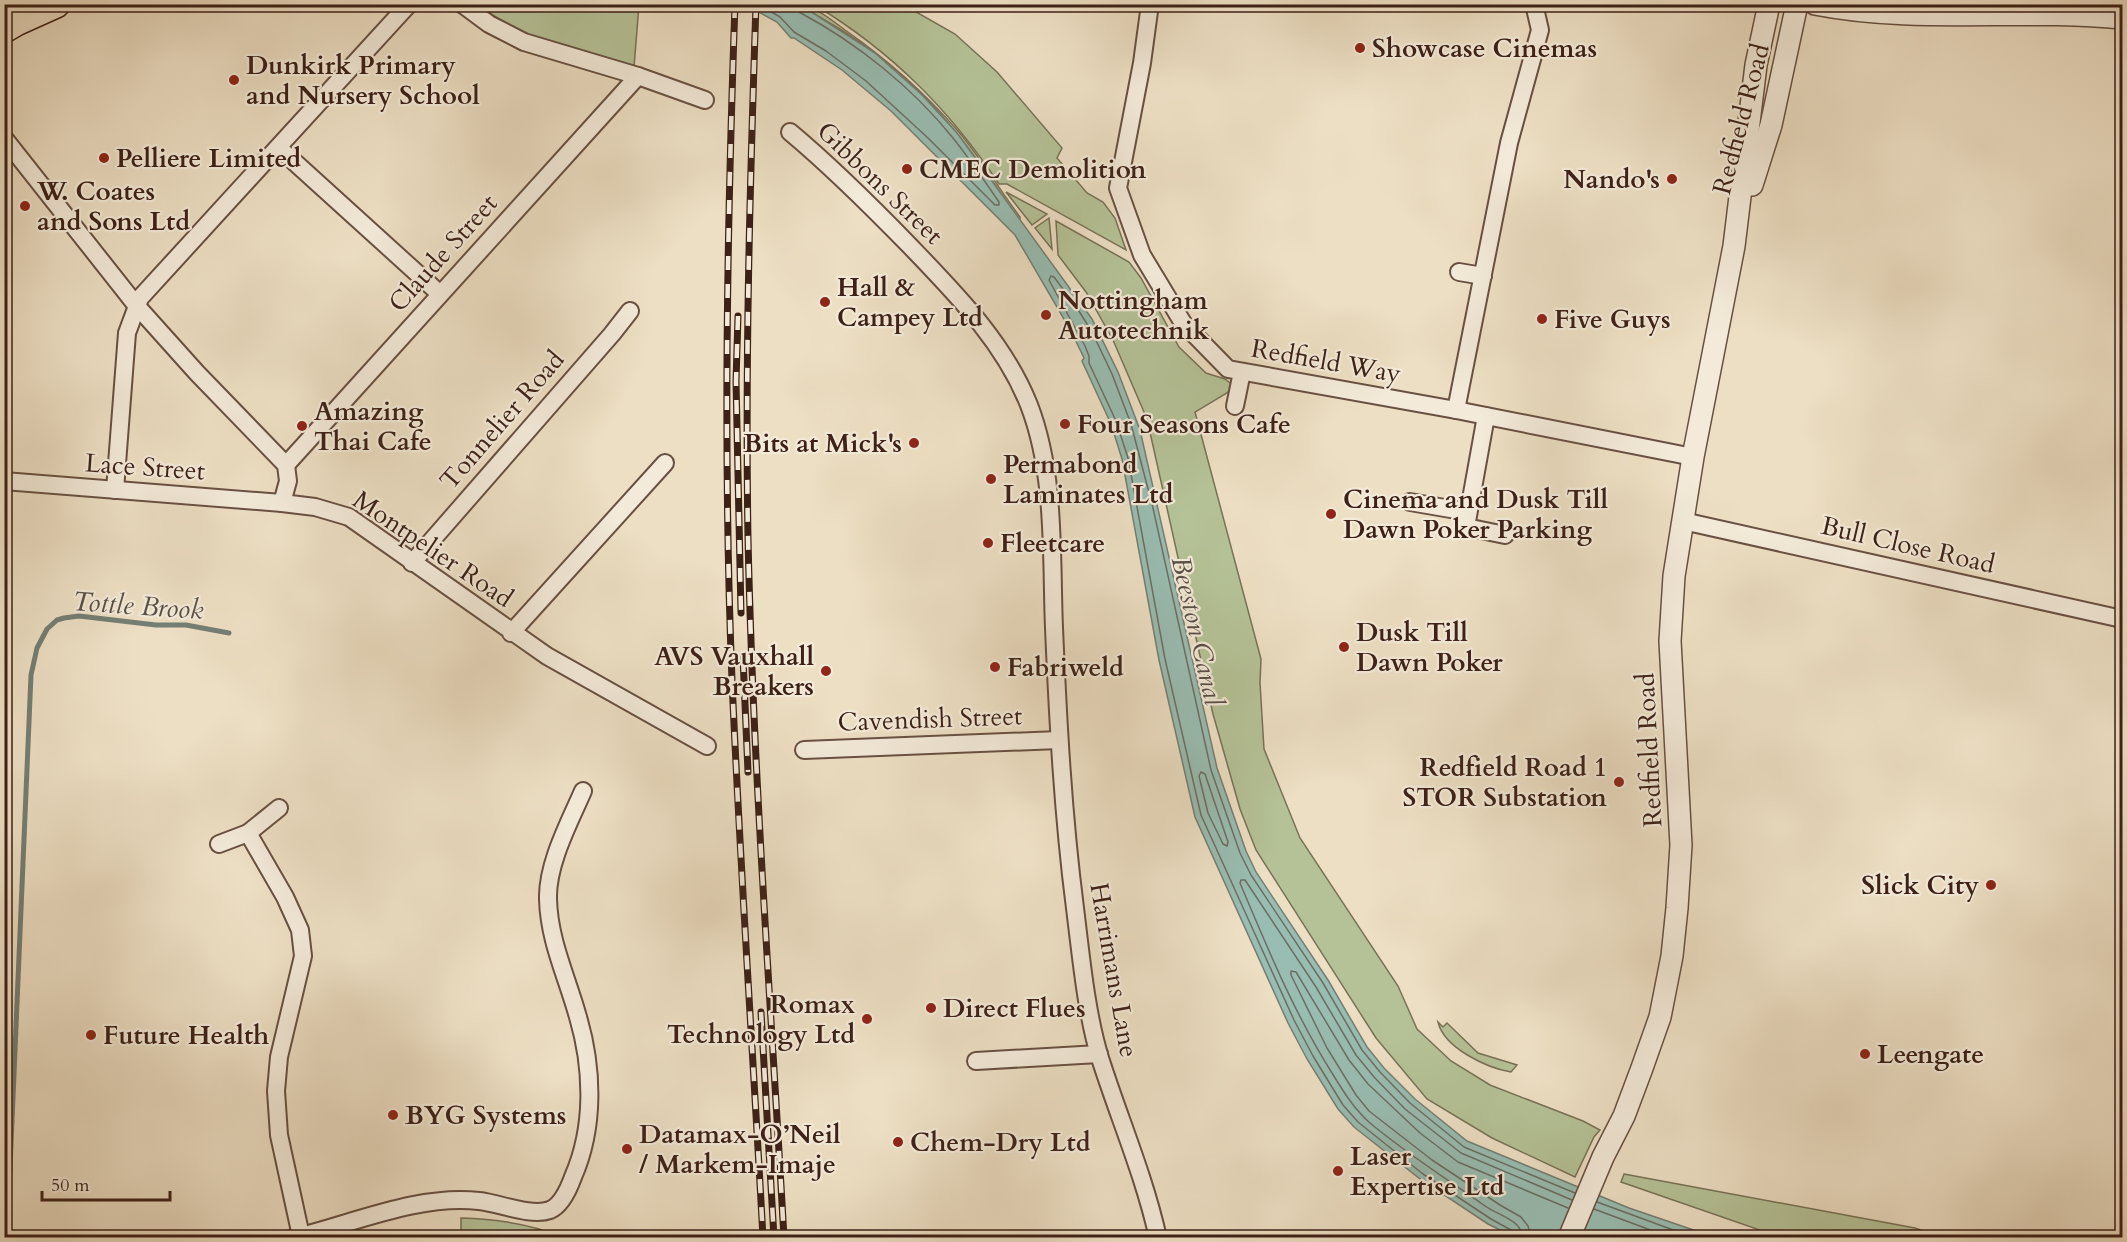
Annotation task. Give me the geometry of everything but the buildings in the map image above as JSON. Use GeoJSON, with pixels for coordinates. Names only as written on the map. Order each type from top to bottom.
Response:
{"type":"FeatureCollection","features":[{"type":"Feature","properties":{"kind":"highway"},"geometry":{"type":"LineString","coordinates":[[4,29],[16,21],[56,4]]}},
{"type":"Feature","properties":{"kind":"street"},"geometry":{"type":"LineString","coordinates":[[115,490],[127,333],[140,298],[408,4]]}},
{"type":"Feature","properties":{"kind":"street"},"geometry":{"type":"LineString","coordinates":[[462,4],[489,24],[524,42],[638,76],[705,100]]}},
{"type":"Feature","properties":{"kind":"street","name":"Redfield Way"},"geometry":{"type":"LineString","coordinates":[[1150,4],[1142,63],[1118,188],[1142,255],[1183,323],[1228,369],[1456,410],[1693,457]]}},
{"type":"Feature","properties":{"kind":"street"},"geometry":{"type":"LineString","coordinates":[[1456,410],[1509,143],[1540,30],[1534,4]]}},
{"type":"Feature","properties":{"kind":"street","name":"Redfield Road"},"geometry":{"type":"LineString","coordinates":[[1569,1238],[1598,1168],[1624,1116],[1660,1017],[1672,956],[1681,845],[1671,629],[1674,576],[1693,457],[1734,246],[1756,65],[1769,4]]}},
{"type":"Feature","properties":{"kind":"street","name":"Redfield Road"},"geometry":{"type":"LineString","coordinates":[[1734,246],[1771,125],[1797,4]]}},
{"type":"Feature","properties":{"kind":"street"},"geometry":{"type":"LineString","coordinates":[[1815,4],[1851,11],[1884,13],[2080,14],[2122,18]]}},
{"type":"Feature","properties":{"kind":"street","name":"Claude Street"},"geometry":{"type":"LineString","coordinates":[[286,465],[638,76]]}},
{"type":"Feature","properties":{"kind":"street","name":"Gibbons Street"},"geometry":{"type":"LineString","coordinates":[[790,132],[873,208],[954,292],[1004,356],[1029,406],[1041,444],[1048,490],[1059,740]]}},
{"type":"Feature","properties":{"kind":"street"},"geometry":{"type":"LineString","coordinates":[[4,138],[136,305],[286,465],[288,481],[282,503]]}},
{"type":"Feature","properties":{"kind":"street"},"geometry":{"type":"LineString","coordinates":[[279,148],[440,294]]}},
{"type":"Feature","properties":{"kind":"street"},"geometry":{"type":"LineString","coordinates":[[1459,272],[1483,276]]}},
{"type":"Feature","properties":{"kind":"street","name":"Tonnelier Road"},"geometry":{"type":"LineString","coordinates":[[412,562],[630,312]]}},
{"type":"Feature","properties":{"kind":"street"},"geometry":{"type":"LineString","coordinates":[[1235,406],[1242,372]]}},
{"type":"Feature","properties":{"kind":"street"},"geometry":{"type":"LineString","coordinates":[[1486,416],[1466,527],[1505,535]]}},
{"type":"Feature","properties":{"kind":"street"},"geometry":{"type":"LineString","coordinates":[[511,633],[665,463]]}},
{"type":"Feature","properties":{"kind":"street","name":"Lace Street"},"geometry":{"type":"LineString","coordinates":[[4,481],[282,503]]}},
{"type":"Feature","properties":{"kind":"street"},"geometry":{"type":"LineString","coordinates":[[1410,502],[1468,512]]}},
{"type":"Feature","properties":{"kind":"street","name":"Montpelier Road"},"geometry":{"type":"LineString","coordinates":[[282,503],[315,507],[349,518],[511,633],[567,668],[707,746]]}},
{"type":"Feature","properties":{"kind":"street","name":"Bull Close Road"},"geometry":{"type":"LineString","coordinates":[[1683,520],[2122,620]]}},
{"type":"Feature","properties":{"kind":"street","name":"Cavendish Street"},"geometry":{"type":"LineString","coordinates":[[804,750],[1059,740]]}},
{"type":"Feature","properties":{"kind":"street","name":"Harrimans Lane"},"geometry":{"type":"LineString","coordinates":[[1059,740],[1085,986],[1099,1054],[1136,1158],[1158,1238]]}},
{"type":"Feature","properties":{"kind":"street"},"geometry":{"type":"LineString","coordinates":[[248,833],[285,897],[300,930],[303,956],[279,1057],[276,1091],[279,1135],[297,1237],[415,1205],[452,1200],[479,1201],[533,1211],[548,1211],[555,1208],[567,1192],[577,1169],[588,1123],[586,1053],[578,1017],[549,923],[548,896],[550,876],[566,828],[583,791]]}},
{"type":"Feature","properties":{"kind":"street"},"geometry":{"type":"LineString","coordinates":[[219,844],[248,833],[279,808]]}},
{"type":"Feature","properties":{"kind":"street"},"geometry":{"type":"LineString","coordinates":[[976,1061],[1099,1054]]}},
{"type":"Feature","properties":{"kind":"green space"},"geometry":{"type":"Polygon","coordinates":[[[477,5],[639,5],[634,67],[547,44],[505,23],[477,5]]]}},
{"type":"Feature","properties":{"kind":"green space"},"geometry":{"type":"Polygon","coordinates":[[[797,5],[810,7],[829,18],[891,65],[919,90],[966,141],[1020,217],[1020,221],[966,145],[924,96],[864,45],[797,5]]]}},
{"type":"Feature","properties":{"kind":"green space"},"geometry":{"type":"Polygon","coordinates":[[[815,5],[904,5],[955,34],[997,72],[1062,148],[1057,158],[1087,193],[1103,202],[1115,218],[1126,250],[1007,184],[999,184],[960,131],[917,84],[869,42],[815,5]]]}},
{"type":"Feature","properties":{"kind":"green space"},"geometry":{"type":"Polygon","coordinates":[[[1006,192],[1047,214],[1032,225],[1006,192]]]}},
{"type":"Feature","properties":{"kind":"green space"},"geometry":{"type":"Polygon","coordinates":[[[1049,218],[1052,249],[1035,228],[1049,218]]]}},
{"type":"Feature","properties":{"kind":"green space"},"geometry":{"type":"Polygon","coordinates":[[[1056,221],[1129,262],[1141,278],[1179,347],[1206,373],[1225,379],[1234,386],[1227,393],[1195,412],[1261,659],[1264,749],[1300,838],[1398,986],[1417,1029],[1451,1061],[1490,1085],[1583,1121],[1600,1130],[1594,1137],[1575,1177],[1492,1138],[1427,1099],[1376,1038],[1256,850],[1240,809],[1213,714],[1147,419],[1113,340],[1086,292],[1058,255],[1056,221]]]}},
{"type":"Feature","properties":{"kind":"green space"},"geometry":{"type":"Polygon","coordinates":[[[1438,1022],[1443,1027],[1447,1023],[1478,1053],[1517,1065],[1511,1072],[1479,1061],[1457,1048],[1442,1031],[1438,1022]]]}},
{"type":"Feature","properties":{"kind":"green space"},"geometry":{"type":"Polygon","coordinates":[[[1624,1174],[1915,1228],[1942,1237],[1780,1237],[1621,1182],[1624,1174]]]}},
{"type":"Feature","properties":{"kind":"green space"},"geometry":{"type":"Polygon","coordinates":[[[461,1218],[513,1223],[562,1237],[461,1237],[461,1218]]]}},
{"type":"Feature","properties":{"kind":"water"},"geometry":{"type":"Polygon","coordinates":[[[746,5],[797,5],[810,11],[875,53],[922,95],[957,133],[1092,319],[1118,372],[1140,430],[1217,768],[1246,851],[1256,872],[1328,980],[1367,1047],[1415,1099],[1467,1141],[1629,1208],[1714,1237],[1514,1237],[1488,1224],[1420,1179],[1354,1127],[1338,1109],[1288,1023],[1195,817],[1159,660],[1122,459],[1111,424],[1071,331],[1015,235],[891,111],[842,70],[791,38],[777,22],[746,5]]]}},
{"type":"Feature","properties":{"kind":"waterway","name":"Tottle Brook"},"geometry":{"type":"LineString","coordinates":[[7,1238],[31,675],[37,648],[47,629],[57,620],[79,616],[156,625],[186,625],[229,633]]}},
{"type":"Feature","properties":{"kind":"railway"},"geometry":{"type":"LineString","coordinates":[[735,4],[727,342],[729,596],[739,820],[763,1238]]}},
{"type":"Feature","properties":{"kind":"railway"},"geometry":{"type":"LineString","coordinates":[[756,4],[747,404],[748,538],[758,800],[784,1238]]}},
{"type":"Feature","properties":{"kind":"railway"},"geometry":{"type":"LineString","coordinates":[[738,316],[736,381],[741,613]]}},
{"type":"Feature","properties":{"kind":"railway"},"geometry":{"type":"LineString","coordinates":[[743,658],[748,772]]}},
{"type":"Feature","properties":{"kind":"railway"},"geometry":{"type":"LineString","coordinates":[[761,1012],[774,1238]]}},
{"type":"Feature","properties":{"kind":"place","name":"Showcase Cinemas"},"geometry":{"type":"Point","coordinates":[1360,48]}},
{"type":"Feature","properties":{"kind":"place","name":"Dunkirk Primary and Nursery School"},"geometry":{"type":"Point","coordinates":[234,80]}},
{"type":"Feature","properties":{"kind":"place","name":"Pelliere Limited"},"geometry":{"type":"Point","coordinates":[104,158]}},
{"type":"Feature","properties":{"kind":"place","name":"CMEC Demolition"},"geometry":{"type":"Point","coordinates":[907,169]}},
{"type":"Feature","properties":{"kind":"place","name":"Nando's"},"geometry":{"type":"Point","coordinates":[1672,179]}},
{"type":"Feature","properties":{"kind":"place","name":"W. Coates and Sons Ltd"},"geometry":{"type":"Point","coordinates":[25,206]}},
{"type":"Feature","properties":{"kind":"place","name":"Hall & Campey Ltd"},"geometry":{"type":"Point","coordinates":[825,302]}},
{"type":"Feature","properties":{"kind":"place","name":"Nottingham Autotechnik"},"geometry":{"type":"Point","coordinates":[1046,315]}},
{"type":"Feature","properties":{"kind":"place","name":"Five Guys"},"geometry":{"type":"Point","coordinates":[1542,319]}},
{"type":"Feature","properties":{"kind":"place","name":"Four Seasons Cafe"},"geometry":{"type":"Point","coordinates":[1065,424]}},
{"type":"Feature","properties":{"kind":"place","name":"Amazing Thai Cafe"},"geometry":{"type":"Point","coordinates":[302,426]}},
{"type":"Feature","properties":{"kind":"place","name":"Bits at Mick's"},"geometry":{"type":"Point","coordinates":[914,443]}},
{"type":"Feature","properties":{"kind":"place","name":"Permabond Laminates Ltd"},"geometry":{"type":"Point","coordinates":[991,479]}},
{"type":"Feature","properties":{"kind":"place","name":"Cinema and Dusk Till Dawn Poker Parking"},"geometry":{"type":"Point","coordinates":[1331,514]}},
{"type":"Feature","properties":{"kind":"place","name":"Fleetcare"},"geometry":{"type":"Point","coordinates":[988,543]}},
{"type":"Feature","properties":{"kind":"place","name":"Dusk Till Dawn Poker"},"geometry":{"type":"Point","coordinates":[1344,647]}},
{"type":"Feature","properties":{"kind":"place","name":"Fabriweld"},"geometry":{"type":"Point","coordinates":[995,667]}},
{"type":"Feature","properties":{"kind":"place","name":"AVS Vauxhall Breakers"},"geometry":{"type":"Point","coordinates":[826,671]}},
{"type":"Feature","properties":{"kind":"place","name":"Redfield Road 1 STOR Substation"},"geometry":{"type":"Point","coordinates":[1619,782]}},
{"type":"Feature","properties":{"kind":"place","name":"Slick City"},"geometry":{"type":"Point","coordinates":[1991,885]}},
{"type":"Feature","properties":{"kind":"place","name":"Direct Flues"},"geometry":{"type":"Point","coordinates":[931,1008]}},
{"type":"Feature","properties":{"kind":"place","name":"Romax Technology Ltd"},"geometry":{"type":"Point","coordinates":[867,1019]}},
{"type":"Feature","properties":{"kind":"place","name":"Future Health"},"geometry":{"type":"Point","coordinates":[91,1035]}},
{"type":"Feature","properties":{"kind":"place","name":"Leengate"},"geometry":{"type":"Point","coordinates":[1865,1054]}},
{"type":"Feature","properties":{"kind":"place","name":"BYG Systems"},"geometry":{"type":"Point","coordinates":[393,1115]}},
{"type":"Feature","properties":{"kind":"place","name":"Chem-Dry Ltd"},"geometry":{"type":"Point","coordinates":[898,1142]}},
{"type":"Feature","properties":{"kind":"place","name":"Datamax-O’Neil / Markem-Imaje"},"geometry":{"type":"Point","coordinates":[627,1149]}},
{"type":"Feature","properties":{"kind":"place","name":"Laser Expertise Ltd"},"geometry":{"type":"Point","coordinates":[1338,1171]}},
{"type":"Feature","properties":{"kind":"water label","name":"Beeston Canal"},"geometry":{"type":"Point","coordinates":[1197,631]}}]}
